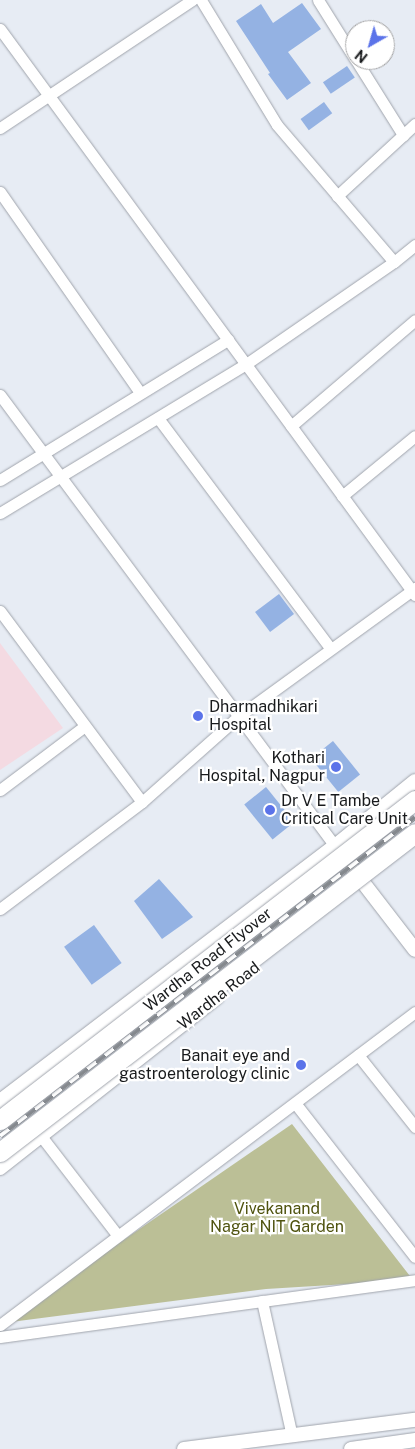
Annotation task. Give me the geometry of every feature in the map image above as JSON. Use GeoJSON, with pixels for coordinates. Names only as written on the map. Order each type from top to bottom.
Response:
{"type":"FeatureCollection","features":[{"type":"Feature","properties":{"kind":"highway","name":"Wardha Road Flyover"},"geometry":{"type":"LineString","coordinates":[[0,1120],[415,800]]}},
{"type":"Feature","properties":{"kind":"highway","name":"Wardha Road Flyover"},"geometry":{"type":"LineString","coordinates":[[0,1152],[415,833]]}},
{"type":"Feature","properties":{"kind":"street"},"geometry":{"type":"LineString","coordinates":[[0,128],[192,0]]}},
{"type":"Feature","properties":{"kind":"street"},"geometry":{"type":"LineString","coordinates":[[201,0],[277,125],[394,262]]}},
{"type":"Feature","properties":{"kind":"street"},"geometry":{"type":"LineString","coordinates":[[318,0],[345,44]]}},
{"type":"Feature","properties":{"kind":"street"},"geometry":{"type":"LineString","coordinates":[[0,29],[342,496],[414,591],[330,648],[239,716],[142,802],[0,909]]}},
{"type":"Feature","properties":{"kind":"street"},"geometry":{"type":"LineString","coordinates":[[361,70],[403,135]]}},
{"type":"Feature","properties":{"kind":"street"},"geometry":{"type":"LineString","coordinates":[[337,196],[415,124]]}},
{"type":"Feature","properties":{"kind":"street"},"geometry":{"type":"LineString","coordinates":[[0,192],[140,393]]}},
{"type":"Feature","properties":{"kind":"street"},"geometry":{"type":"LineString","coordinates":[[0,514],[58,474],[158,418],[245,362],[394,262],[415,245]]}},
{"type":"Feature","properties":{"kind":"street"},"geometry":{"type":"LineString","coordinates":[[291,426],[415,320]]}},
{"type":"Feature","properties":{"kind":"street"},"geometry":{"type":"LineString","coordinates":[[0,480],[45,455],[140,393],[229,342]]}},
{"type":"Feature","properties":{"kind":"street"},"geometry":{"type":"LineString","coordinates":[[0,395],[335,846],[415,950]]}},
{"type":"Feature","properties":{"kind":"street"},"geometry":{"type":"LineString","coordinates":[[158,418],[330,648]]}},
{"type":"Feature","properties":{"kind":"street"},"geometry":{"type":"LineString","coordinates":[[342,496],[415,436]]}},
{"type":"Feature","properties":{"kind":"street"},"geometry":{"type":"LineString","coordinates":[[0,611],[142,802]]}},
{"type":"Feature","properties":{"kind":"street"},"geometry":{"type":"LineString","coordinates":[[0,790],[85,726]]}},
{"type":"Feature","properties":{"kind":"street"},"geometry":{"type":"LineString","coordinates":[[0,1101],[335,846],[415,781]]}},
{"type":"Feature","properties":{"kind":"street","name":"Wardha Road"},"geometry":{"type":"LineString","coordinates":[[0,1168],[415,844]]}},
{"type":"Feature","properties":{"kind":"street"},"geometry":{"type":"LineString","coordinates":[[0,1325],[415,1012]]}},
{"type":"Feature","properties":{"kind":"street"},"geometry":{"type":"LineString","coordinates":[[358,1055],[415,1127]]}},
{"type":"Feature","properties":{"kind":"street"},"geometry":{"type":"LineString","coordinates":[[295,1103],[415,1257]]}},
{"type":"Feature","properties":{"kind":"street"},"geometry":{"type":"LineString","coordinates":[[41,1136],[118,1236]]}},
{"type":"Feature","properties":{"kind":"street"},"geometry":{"type":"LineString","coordinates":[[0,1338],[415,1280]]}},
{"type":"Feature","properties":{"kind":"street"},"geometry":{"type":"LineString","coordinates":[[262,1301],[292,1436]]}},
{"type":"Feature","properties":{"kind":"street"},"geometry":{"type":"LineString","coordinates":[[184,1449],[415,1420]]}},
{"type":"Feature","properties":{"kind":"street"},"geometry":{"type":"LineString","coordinates":[[351,1449],[415,1440]]}},
{"type":"Feature","properties":{"kind":"shaded area"},"geometry":{"type":"Polygon","coordinates":[[[0,643],[63,728],[0,770],[0,643]]]}},
{"type":"Feature","properties":{"kind":"green space","name":"Vivekanand Nagar NIT Garden"},"geometry":{"type":"Polygon","coordinates":[[[292,1124],[413,1280],[266,1289],[3,1323],[292,1124]]]}},
{"type":"Feature","properties":{"kind":"building"},"geometry":{"type":"Polygon","coordinates":[[[302,3],[321,29],[288,52],[311,83],[287,100],[268,74],[270,73],[236,21],[261,4],[273,23],[302,3]]]}},
{"type":"Feature","properties":{"kind":"building"},"geometry":{"type":"Polygon","coordinates":[[[345,67],[345,70],[350,70],[355,78],[331,94],[323,82],[345,67]]]}},
{"type":"Feature","properties":{"kind":"building"},"geometry":{"type":"Polygon","coordinates":[[[324,102],[332,113],[309,130],[301,119],[324,102]]]}},
{"type":"Feature","properties":{"kind":"building"},"geometry":{"type":"Polygon","coordinates":[[[279,594],[294,614],[270,632],[255,612],[279,594]]]}},
{"type":"Feature","properties":{"kind":"building"},"geometry":{"type":"Polygon","coordinates":[[[333,741],[360,774],[338,792],[311,759],[333,741]]]}},
{"type":"Feature","properties":{"kind":"building"},"geometry":{"type":"Polygon","coordinates":[[[266,787],[294,822],[273,840],[244,805],[266,787]]]}},
{"type":"Feature","properties":{"kind":"building"},"geometry":{"type":"Polygon","coordinates":[[[159,879],[193,917],[162,939],[134,901],[159,879]]]}},
{"type":"Feature","properties":{"kind":"building"},"geometry":{"type":"Polygon","coordinates":[[[94,925],[122,963],[92,985],[64,947],[94,925]]]}},
{"type":"Feature","properties":{"kind":"railway"},"geometry":{"type":"LineString","coordinates":[[0,1136],[415,817]]}},
{"type":"Feature","properties":{"kind":"railway"},"geometry":{"type":"LineString","coordinates":[[0,1147],[415,828]]}},
{"type":"Feature","properties":{"kind":"place","name":"Dharmadhikari Hospital"},"geometry":{"type":"Point","coordinates":[198,716]}},
{"type":"Feature","properties":{"kind":"place","name":"Kothari Hospital, Nagpur"},"geometry":{"type":"Point","coordinates":[336,767]}},
{"type":"Feature","properties":{"kind":"place","name":"Dr V E Tambe Critical Care Unit"},"geometry":{"type":"Point","coordinates":[270,810]}},
{"type":"Feature","properties":{"kind":"place","name":"Banait eye and gastroenterology clinic"},"geometry":{"type":"Point","coordinates":[301,1065]}}]}
